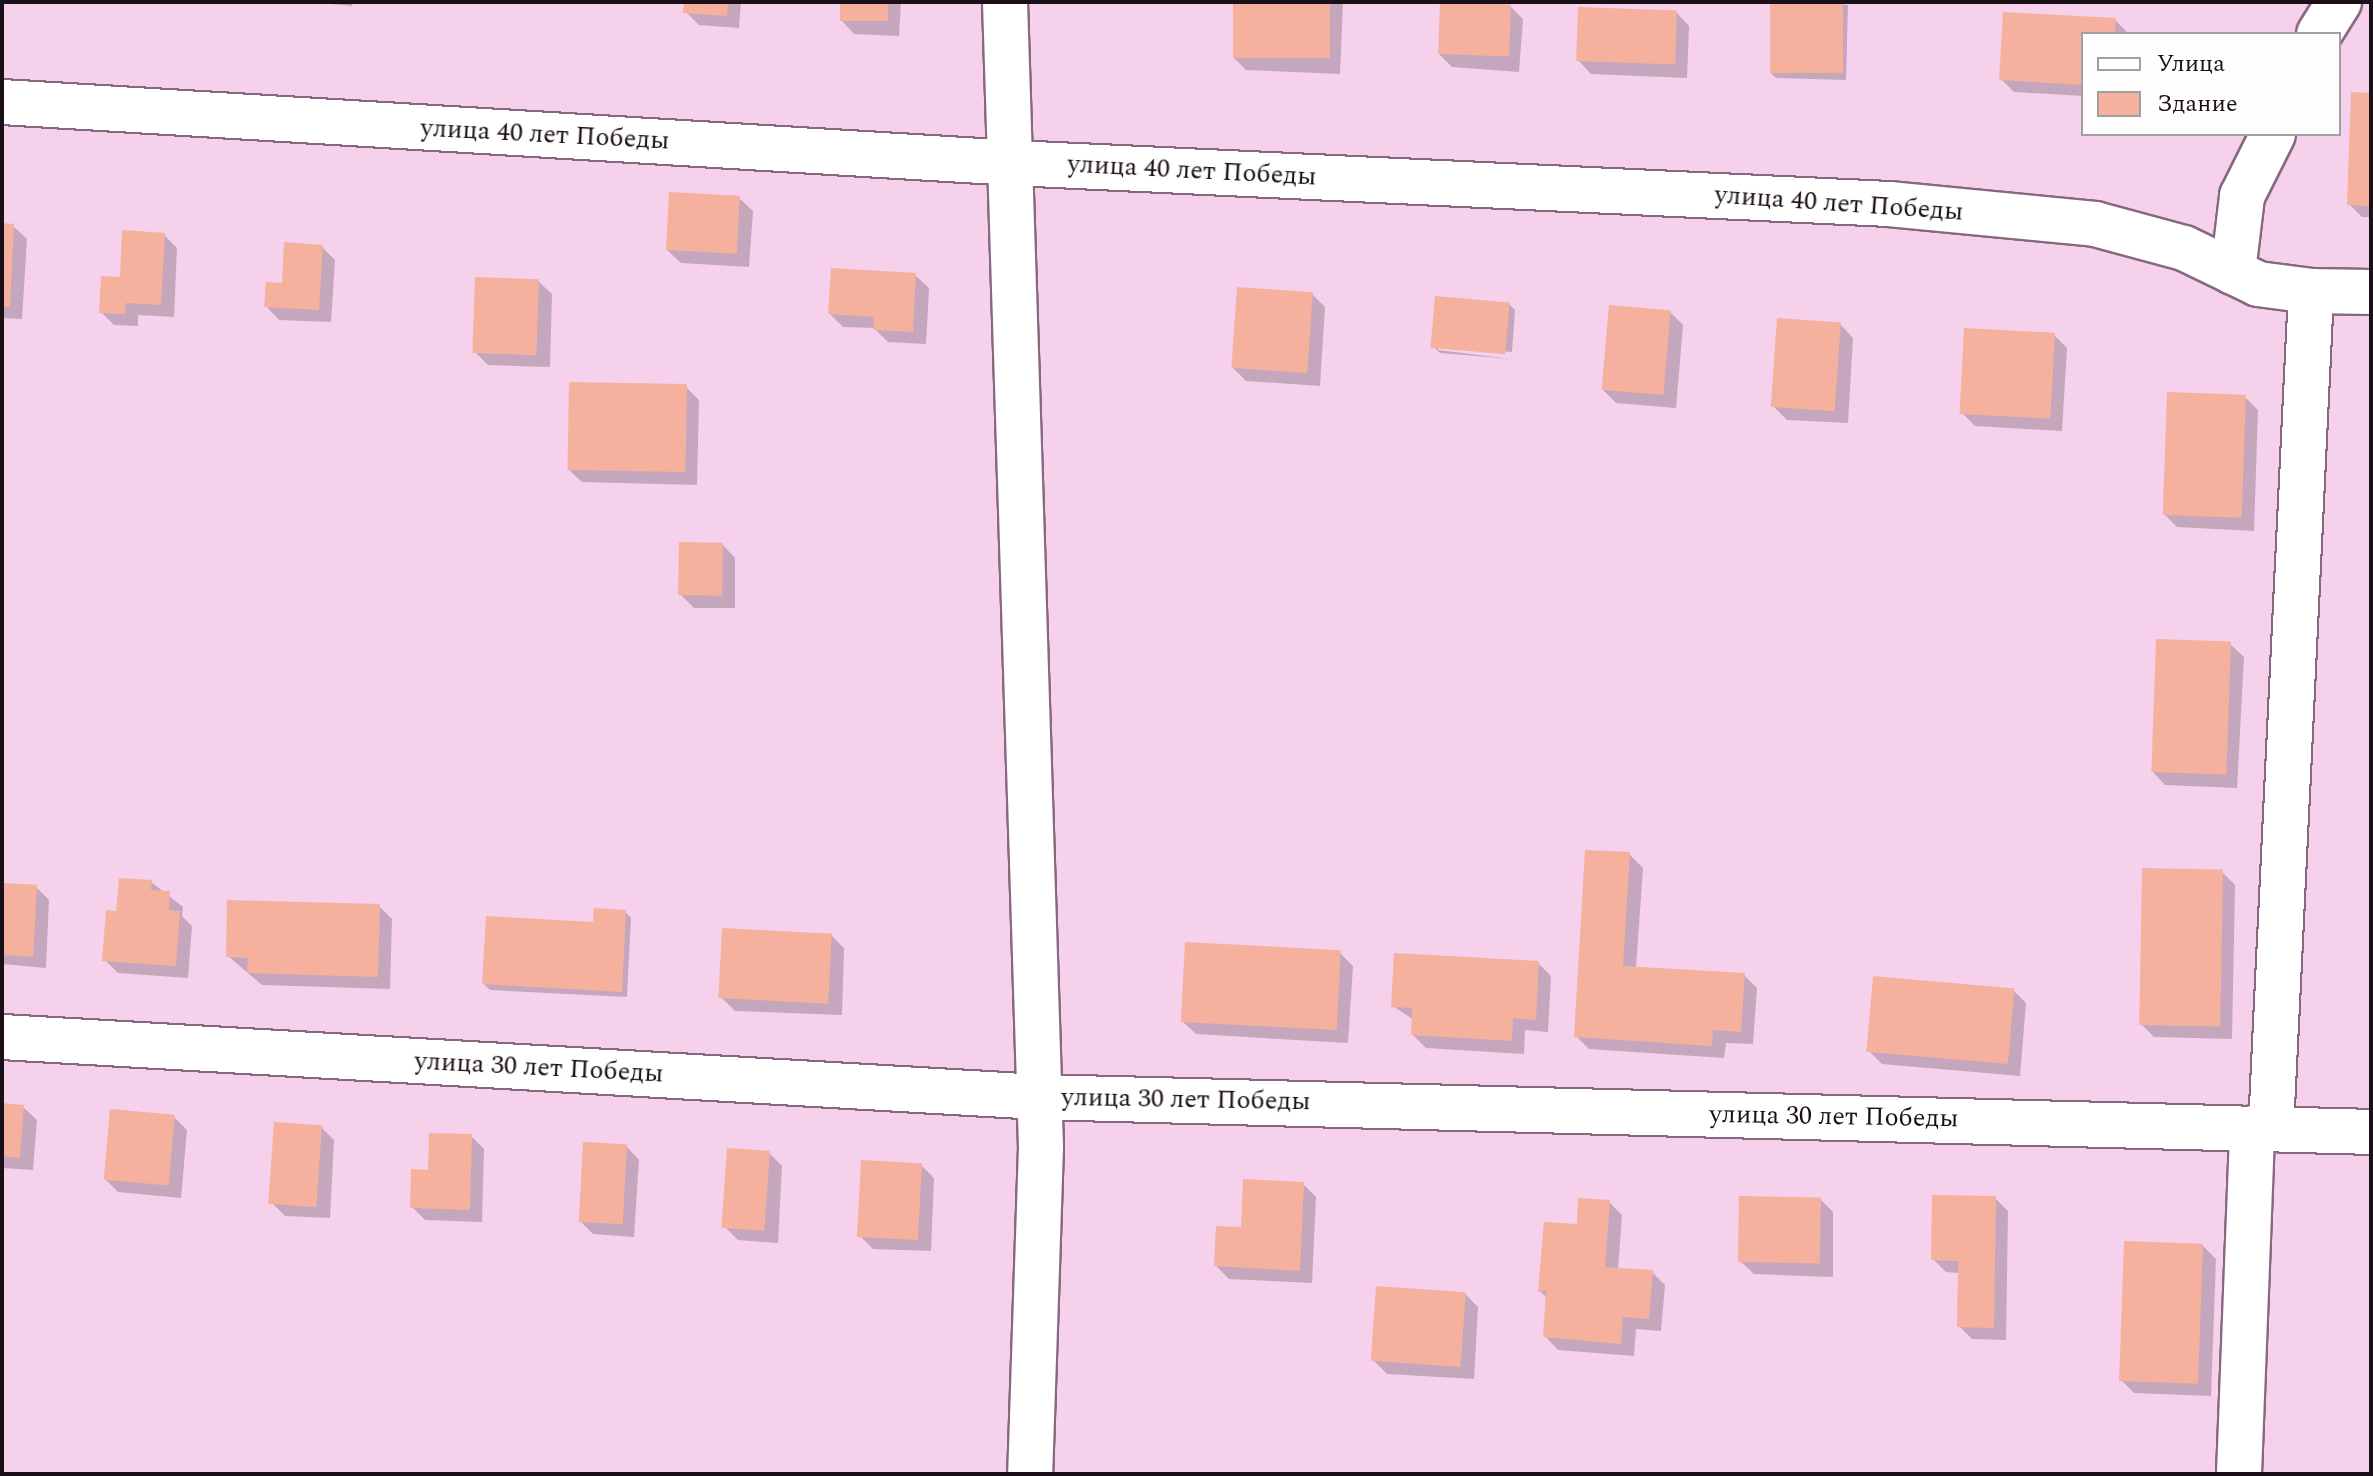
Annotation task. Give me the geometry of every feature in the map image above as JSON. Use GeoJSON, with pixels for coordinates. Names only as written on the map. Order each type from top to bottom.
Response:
{"type":"FeatureCollection","features":[{"type":"Feature","properties":{"kind":"street"},"geometry":{"type":"LineString","coordinates":[[1005,2],[1013,163],[1041,1147],[1030,1474]]}},
{"type":"Feature","properties":{"kind":"street"},"geometry":{"type":"LineString","coordinates":[[2320,32],[2339,2]]}},
{"type":"Feature","properties":{"kind":"street","name":"улица 40 лет Победы"},"geometry":{"type":"LineString","coordinates":[[2,102],[1013,163],[1904,206],[2095,224],[2184,248],[2258,284],[2311,291],[2371,292]]}},
{"type":"Feature","properties":{"kind":"street"},"geometry":{"type":"LineString","coordinates":[[2233,272],[2242,196],[2272,136]]}},
{"type":"Feature","properties":{"kind":"street"},"geometry":{"type":"LineString","coordinates":[[2239,1474],[2311,291]]}},
{"type":"Feature","properties":{"kind":"street","name":"улица 30 лет Победы"},"geometry":{"type":"LineString","coordinates":[[2,1037],[1038,1097],[2371,1132]]}},
{"type":"Feature","properties":{"kind":"building"},"geometry":{"type":"Polygon","coordinates":[[[684,2],[728,2],[727,16],[683,13],[684,2]]]}},
{"type":"Feature","properties":{"kind":"building"},"geometry":{"type":"Polygon","coordinates":[[[840,2],[888,2],[888,21],[840,21],[840,2]]]}},
{"type":"Feature","properties":{"kind":"building"},"geometry":{"type":"Polygon","coordinates":[[[1233,2],[1330,2],[1330,58],[1233,58],[1233,2]]]}},
{"type":"Feature","properties":{"kind":"building"},"geometry":{"type":"Polygon","coordinates":[[[1440,2],[1511,4],[1509,56],[1438,54],[1440,2]]]}},
{"type":"Feature","properties":{"kind":"building"},"geometry":{"type":"Polygon","coordinates":[[[1770,2],[1843,2],[1843,73],[1770,73],[1770,2]]]}},
{"type":"Feature","properties":{"kind":"building"},"geometry":{"type":"Polygon","coordinates":[[[1578,7],[1677,10],[1675,64],[1576,61],[1578,7]]]}},
{"type":"Feature","properties":{"kind":"building"},"geometry":{"type":"Polygon","coordinates":[[[2003,12],[2116,18],[2115,32],[2081,32],[2081,85],[1999,80],[2003,12]]]}},
{"type":"Feature","properties":{"kind":"building"},"geometry":{"type":"Polygon","coordinates":[[[2351,92],[2371,93],[2371,206],[2347,205],[2351,92]]]}},
{"type":"Feature","properties":{"kind":"building"},"geometry":{"type":"Polygon","coordinates":[[[669,192],[740,196],[737,254],[666,250],[669,192]]]}},
{"type":"Feature","properties":{"kind":"building"},"geometry":{"type":"Polygon","coordinates":[[[2,223],[14,224],[10,307],[2,306],[2,223]]]}},
{"type":"Feature","properties":{"kind":"building"},"geometry":{"type":"Polygon","coordinates":[[[122,230],[165,233],[161,305],[126,303],[125,314],[99,313],[101,276],[120,277],[122,230]]]}},
{"type":"Feature","properties":{"kind":"building"},"geometry":{"type":"Polygon","coordinates":[[[284,242],[323,245],[319,310],[264,307],[266,282],[282,283],[284,242]]]}},
{"type":"Feature","properties":{"kind":"building"},"geometry":{"type":"Polygon","coordinates":[[[831,268],[916,273],[913,332],[873,330],[874,317],[828,314],[831,268]]]}},
{"type":"Feature","properties":{"kind":"building"},"geometry":{"type":"Polygon","coordinates":[[[475,277],[539,279],[536,355],[472,353],[475,277]]]}},
{"type":"Feature","properties":{"kind":"building"},"geometry":{"type":"Polygon","coordinates":[[[1237,287],[1313,292],[1307,373],[1231,368],[1237,287]]]}},
{"type":"Feature","properties":{"kind":"building"},"geometry":{"type":"Polygon","coordinates":[[[1435,296],[1510,303],[1505,354],[1430,348],[1435,296]]]}},
{"type":"Feature","properties":{"kind":"building"},"geometry":{"type":"Polygon","coordinates":[[[1609,305],[1671,310],[1663,395],[1602,390],[1609,305]]]}},
{"type":"Feature","properties":{"kind":"building"},"geometry":{"type":"Polygon","coordinates":[[[1777,318],[1841,322],[1835,411],[1771,407],[1777,318]]]}},
{"type":"Feature","properties":{"kind":"building"},"geometry":{"type":"Polygon","coordinates":[[[1964,328],[2055,333],[2050,419],[1959,414],[1964,328]]]}},
{"type":"Feature","properties":{"kind":"building"},"geometry":{"type":"Polygon","coordinates":[[[569,382],[687,384],[685,472],[567,470],[569,382]]]}},
{"type":"Feature","properties":{"kind":"building"},"geometry":{"type":"Polygon","coordinates":[[[2167,392],[2246,395],[2242,518],[2163,515],[2167,392]]]}},
{"type":"Feature","properties":{"kind":"building"},"geometry":{"type":"Polygon","coordinates":[[[679,542],[723,543],[722,596],[678,595],[679,542]]]}},
{"type":"Feature","properties":{"kind":"building"},"geometry":{"type":"Polygon","coordinates":[[[2156,639],[2231,642],[2226,775],[2151,772],[2156,639]]]}},
{"type":"Feature","properties":{"kind":"building"},"geometry":{"type":"Polygon","coordinates":[[[1585,850],[1630,852],[1623,966],[1745,973],[1741,1032],[1713,1030],[1712,1046],[1574,1037],[1585,850]]]}},
{"type":"Feature","properties":{"kind":"building"},"geometry":{"type":"Polygon","coordinates":[[[2142,868],[2223,869],[2220,1026],[2139,1025],[2142,868]]]}},
{"type":"Feature","properties":{"kind":"building"},"geometry":{"type":"Polygon","coordinates":[[[119,878],[152,880],[151,890],[170,891],[169,910],[180,911],[176,966],[102,961],[106,910],[116,911],[119,878]]]}},
{"type":"Feature","properties":{"kind":"building"},"geometry":{"type":"Polygon","coordinates":[[[2,883],[37,885],[33,957],[2,955],[2,883]]]}},
{"type":"Feature","properties":{"kind":"building"},"geometry":{"type":"Polygon","coordinates":[[[227,900],[380,904],[378,977],[247,973],[248,958],[226,957],[227,900]]]}},
{"type":"Feature","properties":{"kind":"building"},"geometry":{"type":"Polygon","coordinates":[[[594,908],[626,910],[622,992],[482,984],[486,916],[593,922],[594,908]]]}},
{"type":"Feature","properties":{"kind":"building"},"geometry":{"type":"Polygon","coordinates":[[[722,928],[832,934],[828,1004],[718,998],[722,928]]]}},
{"type":"Feature","properties":{"kind":"building"},"geometry":{"type":"Polygon","coordinates":[[[1185,942],[1341,950],[1337,1030],[1181,1022],[1185,942]]]}},
{"type":"Feature","properties":{"kind":"building"},"geometry":{"type":"Polygon","coordinates":[[[1394,953],[1539,961],[1536,1020],[1513,1018],[1512,1041],[1411,1035],[1412,1008],[1391,1007],[1394,953]]]}},
{"type":"Feature","properties":{"kind":"building"},"geometry":{"type":"Polygon","coordinates":[[[1873,976],[2014,988],[2008,1064],[1866,1052],[1873,976]]]}},
{"type":"Feature","properties":{"kind":"building"},"geometry":{"type":"Polygon","coordinates":[[[2,1103],[24,1105],[20,1158],[2,1156],[2,1103]]]}},
{"type":"Feature","properties":{"kind":"building"},"geometry":{"type":"Polygon","coordinates":[[[110,1109],[175,1115],[169,1185],[104,1180],[110,1109]]]}},
{"type":"Feature","properties":{"kind":"building"},"geometry":{"type":"Polygon","coordinates":[[[274,1122],[322,1125],[316,1207],[268,1204],[274,1122]]]}},
{"type":"Feature","properties":{"kind":"building"},"geometry":{"type":"Polygon","coordinates":[[[429,1133],[472,1134],[470,1210],[410,1208],[411,1169],[428,1170],[429,1133]]]}},
{"type":"Feature","properties":{"kind":"building"},"geometry":{"type":"Polygon","coordinates":[[[583,1142],[627,1144],[623,1224],[579,1222],[583,1142]]]}},
{"type":"Feature","properties":{"kind":"building"},"geometry":{"type":"Polygon","coordinates":[[[727,1148],[770,1151],[764,1231],[721,1228],[727,1148]]]}},
{"type":"Feature","properties":{"kind":"building"},"geometry":{"type":"Polygon","coordinates":[[[861,1160],[922,1163],[918,1240],[857,1237],[861,1160]]]}},
{"type":"Feature","properties":{"kind":"building"},"geometry":{"type":"Polygon","coordinates":[[[1243,1179],[1304,1182],[1300,1271],[1214,1266],[1216,1226],[1241,1227],[1243,1179]]]}},
{"type":"Feature","properties":{"kind":"building"},"geometry":{"type":"Polygon","coordinates":[[[1932,1195],[1996,1196],[1994,1328],[1957,1327],[1958,1261],[1931,1260],[1932,1195]]]}},
{"type":"Feature","properties":{"kind":"building"},"geometry":{"type":"Polygon","coordinates":[[[1739,1196],[1821,1197],[1820,1263],[1738,1262],[1739,1196]]]}},
{"type":"Feature","properties":{"kind":"building"},"geometry":{"type":"Polygon","coordinates":[[[1578,1198],[1610,1200],[1605,1267],[1653,1270],[1649,1319],[1623,1317],[1621,1344],[1543,1337],[1546,1290],[1538,1292],[1544,1222],[1577,1224],[1578,1198]]]}},
{"type":"Feature","properties":{"kind":"building"},"geometry":{"type":"Polygon","coordinates":[[[2124,1241],[2203,1244],[2198,1384],[2119,1381],[2124,1241]]]}},
{"type":"Feature","properties":{"kind":"building"},"geometry":{"type":"Polygon","coordinates":[[[1376,1286],[1466,1292],[1461,1367],[1371,1361],[1376,1286]]]}}]}
